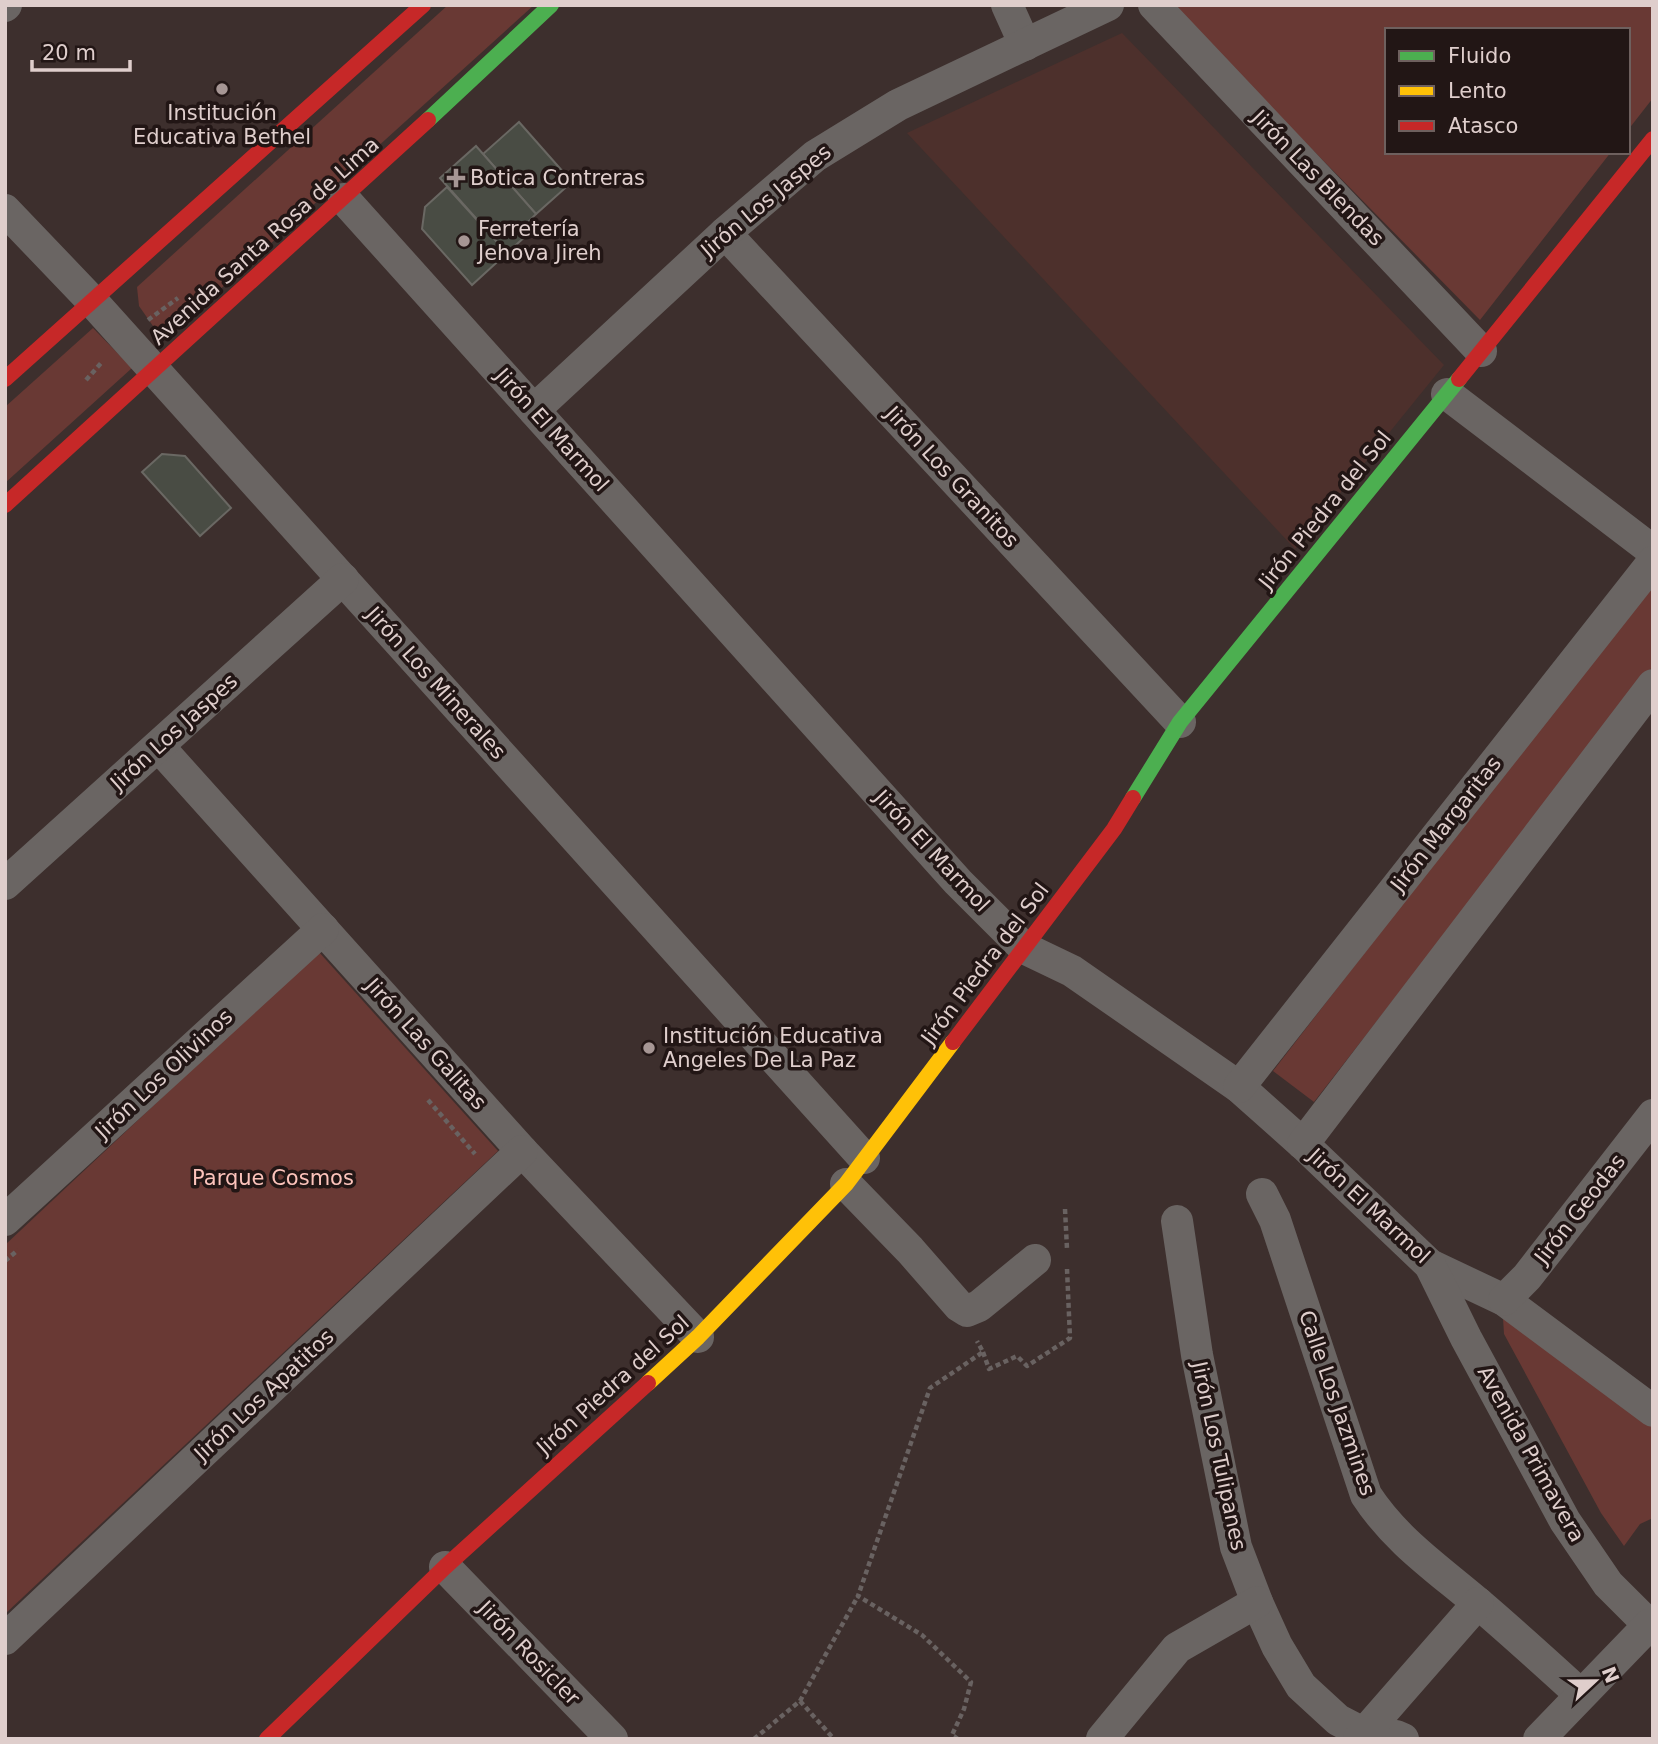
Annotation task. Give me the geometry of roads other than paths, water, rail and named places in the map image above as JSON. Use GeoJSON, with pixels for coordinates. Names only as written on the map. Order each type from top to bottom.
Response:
{"type":"FeatureCollection","features":[{"type":"Feature","properties":{"kind":"street"},"geometry":{"type":"LineString","coordinates":[[5,379],[423,5]]}},
{"type":"Feature","properties":{"kind":"street","name":"Avenida Santa Rosa de Lima"},"geometry":{"type":"LineString","coordinates":[[5,505],[344,199],[551,5]]}},
{"type":"Feature","properties":{"kind":"street"},"geometry":{"type":"LineString","coordinates":[[1007,5],[1025,45]]}},
{"type":"Feature","properties":{"kind":"street","name":"Jirón Los Jaspes"},"geometry":{"type":"LineString","coordinates":[[534,410],[725,233],[816,156],[898,105],[1108,5]]}},
{"type":"Feature","properties":{"kind":"street","name":"Jirón Las Blendas"},"geometry":{"type":"LineString","coordinates":[[1154,5],[1482,351]]}},
{"type":"Feature","properties":{"kind":"street","name":"Jirón Piedra del Sol"},"geometry":{"type":"LineString","coordinates":[[267,1739],[445,1567],[698,1337],[846,1184],[1114,829],[1180,722],[1653,139]]}},
{"type":"Feature","properties":{"kind":"street","name":"Jirón El Marmol"},"geometry":{"type":"LineString","coordinates":[[344,199],[958,882],[1024,948],[1072,971],[1238,1087],[1303,1144],[1430,1265],[1504,1300],[1653,1411]]}},
{"type":"Feature","properties":{"kind":"street","name":"Jirón Los Minerales"},"geometry":{"type":"LineString","coordinates":[[5,210],[155,370],[864,1158]]}},
{"type":"Feature","properties":{"kind":"street","name":"Jirón Los Granitos"},"geometry":{"type":"LineString","coordinates":[[725,233],[1180,722]]}},
{"type":"Feature","properties":{"kind":"street"},"geometry":{"type":"LineString","coordinates":[[1447,394],[1653,551]]}},
{"type":"Feature","properties":{"kind":"street","name":"Jirón Margaritas"},"geometry":{"type":"LineString","coordinates":[[1238,1087],[1653,562]]}},
{"type":"Feature","properties":{"kind":"street","name":"Jirón Los Jaspes"},"geometry":{"type":"LineString","coordinates":[[5,884],[343,579]]}},
{"type":"Feature","properties":{"kind":"street"},"geometry":{"type":"LineString","coordinates":[[1303,1144],[1653,685]]}},
{"type":"Feature","properties":{"kind":"street","name":"Jirón Las Galitas"},"geometry":{"type":"LineString","coordinates":[[159,747],[522,1151],[698,1337]]}},
{"type":"Feature","properties":{"kind":"street","name":"Jirón Los Olivinos"},"geometry":{"type":"LineString","coordinates":[[15,1231],[323,929]]}},
{"type":"Feature","properties":{"kind":"street","name":"Jirón Geodas"},"geometry":{"type":"LineString","coordinates":[[1504,1300],[1527,1277],[1653,1115]]}},
{"type":"Feature","properties":{"kind":"street","name":"Jirón Los Apatitos"},"geometry":{"type":"LineString","coordinates":[[5,1639],[522,1151]]}},
{"type":"Feature","properties":{"kind":"street"},"geometry":{"type":"LineString","coordinates":[[846,1184],[911,1250],[959,1306],[967,1311],[979,1306],[1034,1260]]}},
{"type":"Feature","properties":{"kind":"street","name":"Calle Los Jazmines"},"geometry":{"type":"LineString","coordinates":[[1262,1194],[1275,1220],[1366,1495],[1382,1519],[1405,1544],[1478,1603],[1580,1695]]}},
{"type":"Feature","properties":{"kind":"street","name":"Jirón Los Tulipanes"},"geometry":{"type":"LineString","coordinates":[[1177,1221],[1197,1355],[1233,1533],[1257,1602],[1277,1646],[1301,1685],[1338,1720],[1362,1736],[1396,1736],[1403,1739]]}},
{"type":"Feature","properties":{"kind":"street","name":"Avenida Primavera"},"geometry":{"type":"LineString","coordinates":[[1430,1265],[1466,1338],[1565,1521],[1608,1584],[1651,1627]]}},
{"type":"Feature","properties":{"kind":"street","name":"Jirón Rosicler"},"geometry":{"type":"LineString","coordinates":[[445,1567],[612,1739]]}},
{"type":"Feature","properties":{"kind":"street"},"geometry":{"type":"LineString","coordinates":[[1102,1739],[1177,1648],[1257,1602]]}},
{"type":"Feature","properties":{"kind":"street"},"geometry":{"type":"LineString","coordinates":[[1362,1736],[1478,1603]]}},
{"type":"Feature","properties":{"kind":"street"},"geometry":{"type":"LineString","coordinates":[[1539,1739],[1580,1695],[1651,1627]]}},
{"type":"Feature","properties":{"kind":"place","name":"Institución Educativa Bethel"},"geometry":{"type":"Point","coordinates":[222,89]}},
{"type":"Feature","properties":{"kind":"place","name":"Botica Contreras"},"geometry":{"type":"Point","coordinates":[456,178]}},
{"type":"Feature","properties":{"kind":"place","name":"Ferretería Jehova Jireh"},"geometry":{"type":"Point","coordinates":[464,241]}},
{"type":"Feature","properties":{"kind":"place","name":"Institución Educativa Angeles De La Paz"},"geometry":{"type":"Point","coordinates":[649,1048]}},
{"type":"Feature","properties":{"kind":"park label","name":"Parque Cosmos"},"geometry":{"type":"Point","coordinates":[273,1178]}}]}
